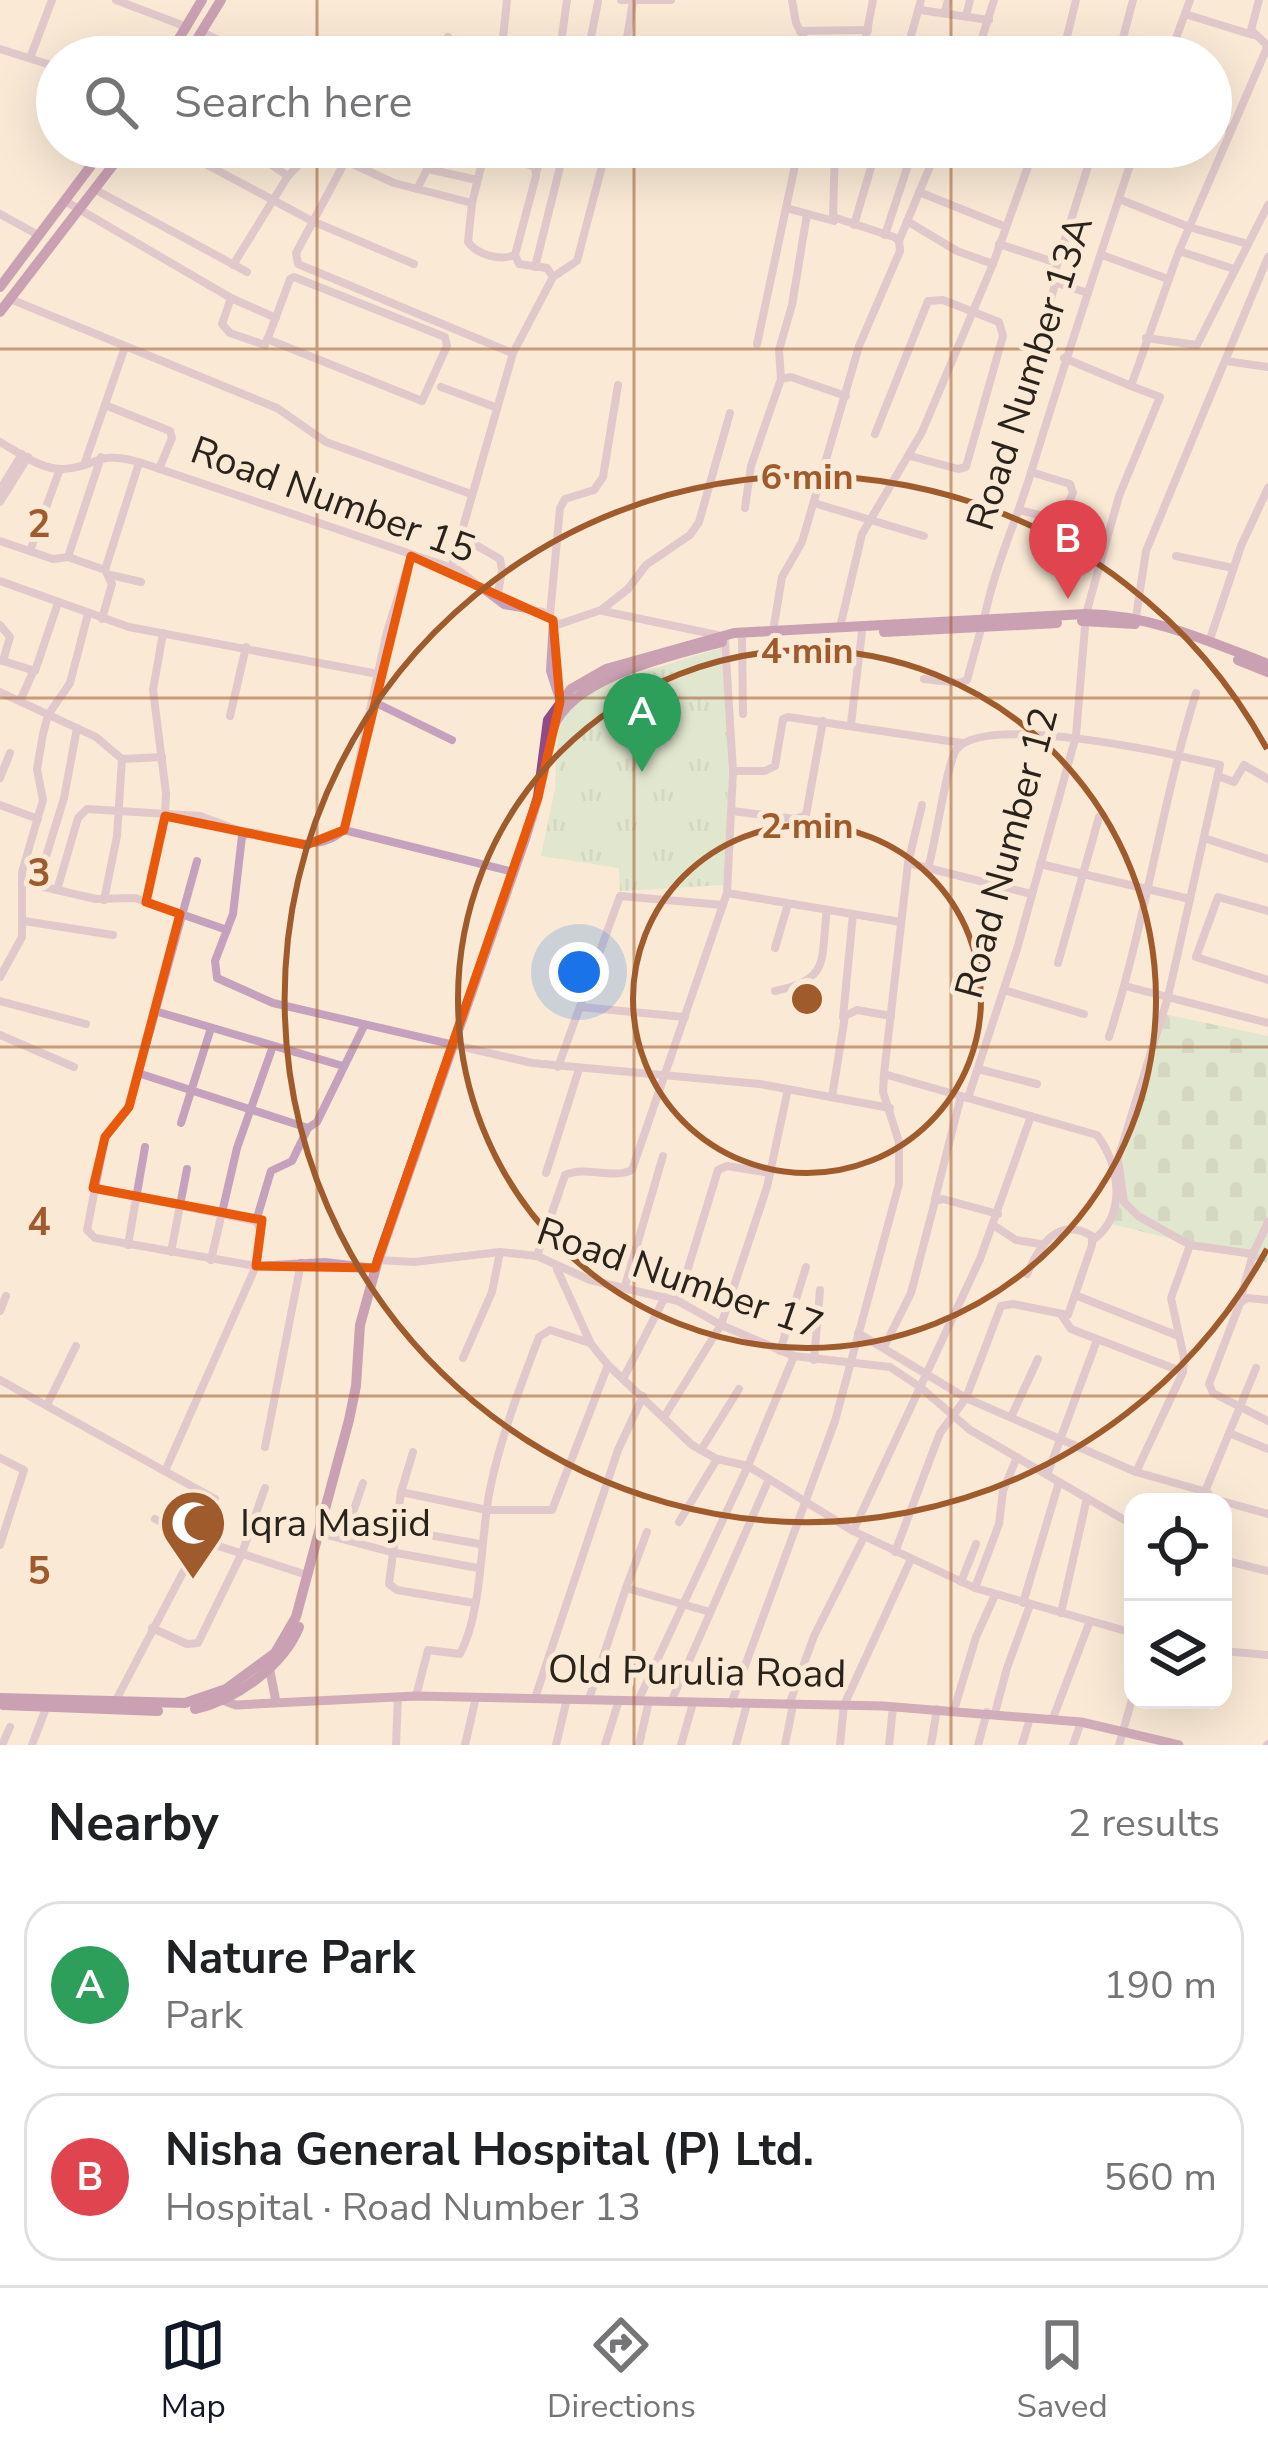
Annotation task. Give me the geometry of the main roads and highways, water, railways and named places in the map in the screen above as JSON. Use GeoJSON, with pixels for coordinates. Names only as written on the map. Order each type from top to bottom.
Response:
{"type":"FeatureCollection","features":[{"type":"Feature","properties":{"kind":"highway"},"geometry":{"type":"LineString","coordinates":[[181,36],[202,0]]}},
{"type":"Feature","properties":{"kind":"highway"},"geometry":{"type":"LineString","coordinates":[[199,36],[221,0]]}},
{"type":"Feature","properties":{"kind":"highway"},"geometry":{"type":"LineString","coordinates":[[0,287],[89,168]]}},
{"type":"Feature","properties":{"kind":"highway"},"geometry":{"type":"LineString","coordinates":[[0,312],[112,168]]}},
{"type":"Feature","properties":{"kind":"highway"},"geometry":{"type":"LineString","coordinates":[[1085,617],[1130,623],[1268,668]]}},
{"type":"Feature","properties":{"kind":"highway"},"geometry":{"type":"LineString","coordinates":[[722,638],[1136,617],[1268,668]]}},
{"type":"Feature","properties":{"kind":"highway"},"geometry":{"type":"LineString","coordinates":[[456,1047],[538,796],[548,720],[572,689],[606,669],[722,638],[840,628],[983,624]]}},
{"type":"Feature","properties":{"kind":"highway"},"geometry":{"type":"LineString","coordinates":[[268,1664],[291,1631],[353,1403],[360,1325],[538,821],[551,736],[561,705]]}},
{"type":"Feature","properties":{"kind":"highway"},"geometry":{"type":"LineString","coordinates":[[0,1701],[169,1711],[217,1698],[285,1654],[299,1627],[357,1409],[366,1325],[379,1263]]}},
{"type":"Feature","properties":{"kind":"highway"},"geometry":{"type":"LineString","coordinates":[[0,1701],[171,1704],[217,1698]]}},
{"type":"Feature","properties":{"kind":"main road"},"geometry":{"type":"LineString","coordinates":[[268,1664],[276,1702]]}},
{"type":"Feature","properties":{"kind":"main road","name":"Old Purulia Road"},"geometry":{"type":"LineString","coordinates":[[217,1698],[236,1705],[416,1696],[893,1706],[1053,1718],[1170,1744]]}},
{"type":"Feature","properties":{"kind":"place","name":"Nisha General Hospital (P) Ltd."},"geometry":{"type":"Point","coordinates":[1068,599]}},
{"type":"Feature","properties":{"kind":"place","name":"Nature Park"},"geometry":{"type":"Point","coordinates":[642,772]}},
{"type":"Feature","properties":{"kind":"place","name":"Iqra Masjid"},"geometry":{"type":"Point","coordinates":[193,1582]}}]}
